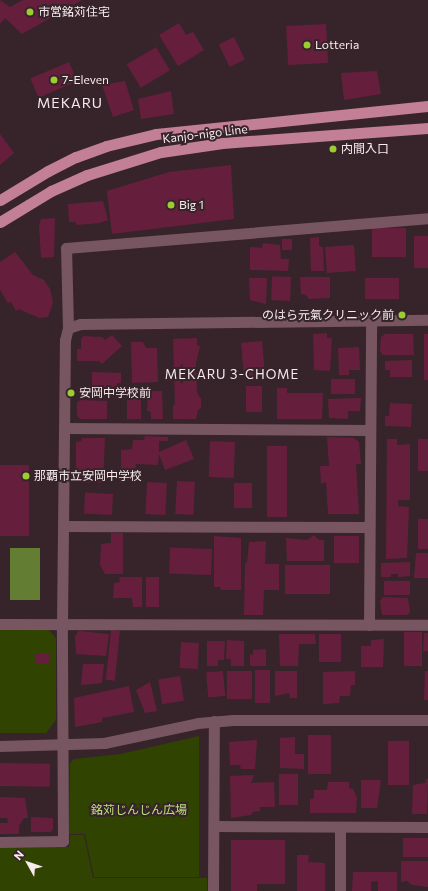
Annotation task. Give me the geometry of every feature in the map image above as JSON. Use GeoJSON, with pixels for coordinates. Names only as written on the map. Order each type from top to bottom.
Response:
{"type":"FeatureCollection","features":[{"type":"Feature","properties":{"kind":"main road","name":"Kanjo-nigo Line"},"geometry":{"type":"LineString","coordinates":[[0,200],[48,171],[76,158],[106,146],[156,134],[428,106]]}},
{"type":"Feature","properties":{"kind":"main road","name":"Kanjo-nigo Line"},"geometry":{"type":"LineString","coordinates":[[0,222],[51,191],[87,175],[155,154],[222,143],[428,128]]}},
{"type":"Feature","properties":{"kind":"street"},"geometry":{"type":"LineString","coordinates":[[0,842],[63,841],[62,624],[65,340],[68,328],[66,248],[428,218]]}},
{"type":"Feature","properties":{"kind":"street"},"geometry":{"type":"LineString","coordinates":[[68,328],[80,324],[428,320]]}},
{"type":"Feature","properties":{"kind":"street"},"geometry":{"type":"LineString","coordinates":[[369,625],[369,430],[371,321]]}},
{"type":"Feature","properties":{"kind":"street"},"geometry":{"type":"LineString","coordinates":[[65,428],[369,430]]}},
{"type":"Feature","properties":{"kind":"street"},"geometry":{"type":"LineString","coordinates":[[64,526],[369,527]]}},
{"type":"Feature","properties":{"kind":"street"},"geometry":{"type":"LineString","coordinates":[[0,624],[428,625]]}},
{"type":"Feature","properties":{"kind":"street"},"geometry":{"type":"LineString","coordinates":[[0,746],[63,746],[117,741],[172,728],[214,721],[428,720]]}},
{"type":"Feature","properties":{"kind":"street"},"geometry":{"type":"LineString","coordinates":[[213,891],[214,721]]}},
{"type":"Feature","properties":{"kind":"street"},"geometry":{"type":"LineString","coordinates":[[214,826],[428,827]]}},
{"type":"Feature","properties":{"kind":"street"},"geometry":{"type":"LineString","coordinates":[[340,827],[340,891]]}},
{"type":"Feature","properties":{"kind":"green space"},"geometry":{"type":"Polygon","coordinates":[[[0,629],[48,629],[56,638],[56,720],[46,733],[0,733],[0,629]]]}},
{"type":"Feature","properties":{"kind":"green space","name":"銘苅じんじん広場"},"geometry":{"type":"Polygon","coordinates":[[[199,736],[199,877],[94,877],[85,834],[69,834],[70,763],[74,759],[121,754],[199,736]]]}},
{"type":"Feature","properties":{"kind":"green space"},"geometry":{"type":"Polygon","coordinates":[[[70,835],[84,835],[93,878],[207,878],[207,891],[0,891],[0,847],[69,847],[70,835]]]}},
{"type":"Feature","properties":{"kind":"shaded area"},"geometry":{"type":"Polygon","coordinates":[[[10,548],[40,548],[40,600],[10,600],[10,548]]]}},
{"type":"Feature","properties":{"kind":"building","name":"市営銘苅住宅"},"geometry":{"type":"Polygon","coordinates":[[[0,0],[10,7],[23,0],[82,0],[22,34],[5,18],[0,24],[0,0]]]}},
{"type":"Feature","properties":{"kind":"building"},"geometry":{"type":"Polygon","coordinates":[[[179,23],[186,35],[193,32],[204,50],[178,66],[159,35],[179,23]]]}},
{"type":"Feature","properties":{"kind":"building","name":"Lotteria"},"geometry":{"type":"Polygon","coordinates":[[[326,24],[328,63],[288,65],[286,26],[326,24]]]}},
{"type":"Feature","properties":{"kind":"building"},"geometry":{"type":"Polygon","coordinates":[[[234,37],[245,59],[230,67],[219,44],[234,37]]]}},
{"type":"Feature","properties":{"kind":"building"},"geometry":{"type":"Polygon","coordinates":[[[156,47],[170,70],[141,88],[127,65],[156,47]]]}},
{"type":"Feature","properties":{"kind":"building","name":"7-Eleven"},"geometry":{"type":"Polygon","coordinates":[[[69,62],[77,81],[39,98],[30,78],[69,62]]]}},
{"type":"Feature","properties":{"kind":"building"},"geometry":{"type":"Polygon","coordinates":[[[377,71],[381,94],[344,100],[341,73],[377,71]]]}},
{"type":"Feature","properties":{"kind":"building"},"geometry":{"type":"Polygon","coordinates":[[[125,81],[134,110],[113,117],[102,85],[125,81]]]}},
{"type":"Feature","properties":{"kind":"building"},"geometry":{"type":"Polygon","coordinates":[[[171,91],[174,114],[141,119],[138,99],[171,91]]]}},
{"type":"Feature","properties":{"kind":"building"},"geometry":{"type":"Polygon","coordinates":[[[0,134],[14,153],[0,165],[0,134]]]}},
{"type":"Feature","properties":{"kind":"building","name":"Big 1"},"geometry":{"type":"Polygon","coordinates":[[[231,165],[234,219],[112,234],[107,191],[169,172],[231,165]]]}},
{"type":"Feature","properties":{"kind":"building"},"geometry":{"type":"Polygon","coordinates":[[[103,201],[108,220],[100,223],[76,225],[76,222],[69,222],[68,204],[103,201]]]}},
{"type":"Feature","properties":{"kind":"building"},"geometry":{"type":"Polygon","coordinates":[[[55,218],[54,257],[41,258],[39,226],[41,219],[55,218]]]}},
{"type":"Feature","properties":{"kind":"building"},"geometry":{"type":"Polygon","coordinates":[[[372,228],[406,228],[406,257],[372,257],[372,228]]]}},
{"type":"Feature","properties":{"kind":"building"},"geometry":{"type":"Polygon","coordinates":[[[414,236],[428,236],[428,268],[414,268],[414,236]]]}},
{"type":"Feature","properties":{"kind":"building"},"geometry":{"type":"Polygon","coordinates":[[[319,237],[319,246],[323,247],[324,271],[311,271],[310,238],[319,237]]]}},
{"type":"Feature","properties":{"kind":"building"},"geometry":{"type":"Polygon","coordinates":[[[282,239],[292,239],[292,250],[282,250],[282,239]]]}},
{"type":"Feature","properties":{"kind":"building"},"geometry":{"type":"Polygon","coordinates":[[[263,243],[280,245],[281,259],[289,259],[288,271],[250,270],[250,247],[262,248],[263,243]]]}},
{"type":"Feature","properties":{"kind":"building"},"geometry":{"type":"Polygon","coordinates":[[[354,245],[356,271],[327,273],[325,247],[354,245]]]}},
{"type":"Feature","properties":{"kind":"building"},"geometry":{"type":"Polygon","coordinates":[[[15,252],[33,275],[44,280],[50,289],[53,302],[48,317],[39,318],[19,309],[16,311],[11,302],[8,303],[0,290],[0,262],[15,252]]]}},
{"type":"Feature","properties":{"kind":"building"},"geometry":{"type":"Polygon","coordinates":[[[272,276],[291,277],[290,301],[271,300],[272,276]]]}},
{"type":"Feature","properties":{"kind":"building"},"geometry":{"type":"Polygon","coordinates":[[[300,277],[330,277],[330,298],[309,299],[306,295],[301,294],[300,277]]]}},
{"type":"Feature","properties":{"kind":"building"},"geometry":{"type":"Polygon","coordinates":[[[249,278],[267,278],[266,304],[250,300],[249,278]]]}},
{"type":"Feature","properties":{"kind":"building"},"geometry":{"type":"Polygon","coordinates":[[[365,278],[399,278],[399,299],[365,299],[365,278]]]}},
{"type":"Feature","properties":{"kind":"building"},"geometry":{"type":"Polygon","coordinates":[[[327,333],[327,338],[332,338],[330,371],[314,370],[313,334],[327,333]]]}},
{"type":"Feature","properties":{"kind":"building"},"geometry":{"type":"Polygon","coordinates":[[[385,334],[413,334],[414,355],[383,355],[380,351],[381,337],[385,334]]]}},
{"type":"Feature","properties":{"kind":"building"},"geometry":{"type":"Polygon","coordinates":[[[424,334],[428,334],[428,380],[424,380],[424,334]]]}},
{"type":"Feature","properties":{"kind":"building"},"geometry":{"type":"Polygon","coordinates":[[[112,335],[122,346],[102,364],[99,361],[77,361],[77,349],[81,349],[81,339],[83,336],[102,337],[105,340],[112,335]]]}},
{"type":"Feature","properties":{"kind":"building"},"geometry":{"type":"Polygon","coordinates":[[[197,338],[197,345],[200,346],[196,363],[197,393],[201,399],[201,408],[198,410],[196,419],[173,419],[173,406],[175,404],[173,339],[197,338]]]}},
{"type":"Feature","properties":{"kind":"building"},"geometry":{"type":"Polygon","coordinates":[[[262,341],[265,375],[244,377],[241,343],[262,341]]]}},
{"type":"Feature","properties":{"kind":"building"},"geometry":{"type":"Polygon","coordinates":[[[131,342],[143,342],[146,348],[157,348],[158,382],[132,383],[131,342]]]}},
{"type":"Feature","properties":{"kind":"building"},"geometry":{"type":"Polygon","coordinates":[[[359,347],[360,370],[349,370],[349,375],[339,375],[338,348],[359,347]]]}},
{"type":"Feature","properties":{"kind":"building"},"geometry":{"type":"Polygon","coordinates":[[[412,360],[412,377],[390,377],[390,370],[385,370],[385,361],[412,360]]]}},
{"type":"Feature","properties":{"kind":"building"},"geometry":{"type":"Polygon","coordinates":[[[92,372],[121,373],[121,383],[117,383],[117,391],[92,391],[92,372]]]}},
{"type":"Feature","properties":{"kind":"building"},"geometry":{"type":"Polygon","coordinates":[[[331,379],[355,379],[355,394],[331,394],[331,379]]]}},
{"type":"Feature","properties":{"kind":"building"},"geometry":{"type":"Polygon","coordinates":[[[246,386],[262,386],[262,412],[246,412],[246,386]]]}},
{"type":"Feature","properties":{"kind":"building"},"geometry":{"type":"Polygon","coordinates":[[[277,388],[287,388],[287,393],[323,393],[322,419],[277,419],[277,388]]]}},
{"type":"Feature","properties":{"kind":"building"},"geometry":{"type":"Polygon","coordinates":[[[148,391],[162,391],[163,419],[151,419],[151,412],[147,411],[148,391]]]}},
{"type":"Feature","properties":{"kind":"building"},"geometry":{"type":"Polygon","coordinates":[[[127,392],[141,392],[141,419],[127,419],[127,392]]]}},
{"type":"Feature","properties":{"kind":"building"},"geometry":{"type":"Polygon","coordinates":[[[361,398],[360,411],[348,411],[348,419],[329,418],[328,399],[361,398]]]}},
{"type":"Feature","properties":{"kind":"building"},"geometry":{"type":"Polygon","coordinates":[[[81,400],[107,401],[107,419],[80,419],[77,416],[77,402],[81,400]]]}},
{"type":"Feature","properties":{"kind":"building"},"geometry":{"type":"Polygon","coordinates":[[[390,403],[412,404],[411,427],[385,426],[385,416],[389,416],[390,403]]]}},
{"type":"Feature","properties":{"kind":"building"},"geometry":{"type":"Polygon","coordinates":[[[145,436],[168,437],[168,441],[159,441],[159,452],[186,440],[194,459],[165,470],[159,454],[158,465],[136,464],[135,475],[121,475],[121,450],[132,449],[133,440],[144,440],[145,436]]]}},
{"type":"Feature","properties":{"kind":"building"},"geometry":{"type":"Polygon","coordinates":[[[327,437],[354,438],[359,442],[361,464],[356,464],[359,514],[328,514],[326,482],[321,484],[320,466],[329,466],[327,437]]]}},
{"type":"Feature","properties":{"kind":"building"},"geometry":{"type":"Polygon","coordinates":[[[82,438],[105,438],[103,483],[76,482],[76,442],[81,441],[82,438]]]}},
{"type":"Feature","properties":{"kind":"building"},"geometry":{"type":"Polygon","coordinates":[[[387,439],[397,439],[397,445],[410,444],[410,500],[398,500],[398,506],[409,507],[407,558],[386,559],[387,439]]]}},
{"type":"Feature","properties":{"kind":"building"},"geometry":{"type":"Polygon","coordinates":[[[418,439],[428,439],[428,471],[418,471],[418,439]]]}},
{"type":"Feature","properties":{"kind":"building"},"geometry":{"type":"Polygon","coordinates":[[[210,441],[235,442],[234,478],[209,477],[210,441]]]}},
{"type":"Feature","properties":{"kind":"building"},"geometry":{"type":"Polygon","coordinates":[[[267,446],[287,446],[287,517],[267,517],[267,446]]]}},
{"type":"Feature","properties":{"kind":"building"},"geometry":{"type":"Polygon","coordinates":[[[0,465],[29,465],[29,536],[0,536],[0,465]]]}},
{"type":"Feature","properties":{"kind":"building"},"geometry":{"type":"Polygon","coordinates":[[[177,481],[195,482],[193,515],[175,514],[177,481]]]}},
{"type":"Feature","properties":{"kind":"building"},"geometry":{"type":"Polygon","coordinates":[[[147,482],[167,483],[165,515],[145,514],[147,482]]]}},
{"type":"Feature","properties":{"kind":"building"},"geometry":{"type":"Polygon","coordinates":[[[234,483],[252,483],[252,508],[234,508],[234,483]]]}},
{"type":"Feature","properties":{"kind":"building"},"geometry":{"type":"Polygon","coordinates":[[[85,493],[113,494],[112,515],[84,514],[85,493]]]}},
{"type":"Feature","properties":{"kind":"building"},"geometry":{"type":"Polygon","coordinates":[[[418,519],[428,519],[428,549],[418,549],[418,519]]]}},
{"type":"Feature","properties":{"kind":"building"},"geometry":{"type":"Polygon","coordinates":[[[111,533],[123,533],[123,574],[105,574],[100,565],[101,544],[111,543],[111,533]]]}},
{"type":"Feature","properties":{"kind":"building"},"geometry":{"type":"Polygon","coordinates":[[[314,535],[319,540],[324,540],[324,561],[287,561],[286,538],[307,540],[314,535]]]}},
{"type":"Feature","properties":{"kind":"building"},"geometry":{"type":"Polygon","coordinates":[[[214,536],[241,538],[241,590],[221,590],[220,587],[214,587],[214,536]]]}},
{"type":"Feature","properties":{"kind":"building"},"geometry":{"type":"Polygon","coordinates":[[[334,536],[359,536],[359,563],[334,563],[334,536]]]}},
{"type":"Feature","properties":{"kind":"building"},"geometry":{"type":"Polygon","coordinates":[[[266,541],[265,564],[279,564],[279,590],[264,590],[263,615],[244,615],[245,563],[247,563],[249,542],[266,541]]]}},
{"type":"Feature","properties":{"kind":"building"},"geometry":{"type":"Polygon","coordinates":[[[170,548],[212,549],[211,575],[169,574],[170,548]]]}},
{"type":"Feature","properties":{"kind":"building"},"geometry":{"type":"Polygon","coordinates":[[[416,553],[428,553],[428,578],[414,578],[416,553]]]}},
{"type":"Feature","properties":{"kind":"building"},"geometry":{"type":"Polygon","coordinates":[[[410,562],[410,576],[398,577],[398,574],[391,574],[391,577],[381,577],[381,563],[410,562]]]}},
{"type":"Feature","properties":{"kind":"building"},"geometry":{"type":"Polygon","coordinates":[[[285,565],[330,565],[330,594],[285,594],[285,565]]]}},
{"type":"Feature","properties":{"kind":"building"},"geometry":{"type":"Polygon","coordinates":[[[119,577],[142,577],[142,607],[133,607],[132,598],[113,598],[114,583],[120,582],[119,577]]]}},
{"type":"Feature","properties":{"kind":"building"},"geometry":{"type":"Polygon","coordinates":[[[146,577],[159,577],[159,607],[146,607],[146,577]]]}},
{"type":"Feature","properties":{"kind":"building"},"geometry":{"type":"Polygon","coordinates":[[[384,581],[410,581],[410,595],[384,595],[384,581]]]}},
{"type":"Feature","properties":{"kind":"building"},"geometry":{"type":"Polygon","coordinates":[[[383,597],[408,598],[410,612],[407,615],[382,615],[380,601],[383,597]]]}},
{"type":"Feature","properties":{"kind":"building"},"geometry":{"type":"Polygon","coordinates":[[[111,630],[120,631],[115,681],[106,680],[111,630]]]}},
{"type":"Feature","properties":{"kind":"building"},"geometry":{"type":"Polygon","coordinates":[[[79,631],[109,634],[106,656],[76,654],[75,636],[79,631]]]}},
{"type":"Feature","properties":{"kind":"building"},"geometry":{"type":"Polygon","coordinates":[[[404,632],[422,632],[422,666],[404,666],[404,632]]]}},
{"type":"Feature","properties":{"kind":"building"},"geometry":{"type":"Polygon","coordinates":[[[424,633],[428,633],[428,651],[423,651],[424,633]]]}},
{"type":"Feature","properties":{"kind":"building"},"geometry":{"type":"Polygon","coordinates":[[[279,634],[315,634],[316,644],[299,644],[298,666],[280,666],[279,634]]]}},
{"type":"Feature","properties":{"kind":"building"},"geometry":{"type":"Polygon","coordinates":[[[319,634],[341,634],[341,662],[319,662],[319,634]]]}},
{"type":"Feature","properties":{"kind":"building"},"geometry":{"type":"Polygon","coordinates":[[[384,639],[383,667],[361,667],[361,646],[371,646],[371,640],[384,639]]]}},
{"type":"Feature","properties":{"kind":"building"},"geometry":{"type":"Polygon","coordinates":[[[227,640],[244,641],[244,666],[231,666],[231,659],[226,659],[227,640]]]}},
{"type":"Feature","properties":{"kind":"building"},"geometry":{"type":"Polygon","coordinates":[[[207,641],[225,641],[224,660],[218,660],[218,666],[207,666],[207,641]]]}},
{"type":"Feature","properties":{"kind":"building"},"geometry":{"type":"Polygon","coordinates":[[[181,642],[199,643],[198,669],[180,668],[181,642]]]}},
{"type":"Feature","properties":{"kind":"building"},"geometry":{"type":"Polygon","coordinates":[[[266,649],[266,666],[250,666],[250,654],[253,655],[253,650],[266,649]]]}},
{"type":"Feature","properties":{"kind":"building"},"geometry":{"type":"Polygon","coordinates":[[[36,654],[49,654],[49,664],[36,664],[36,654]]]}},
{"type":"Feature","properties":{"kind":"building"},"geometry":{"type":"Polygon","coordinates":[[[83,664],[104,664],[102,683],[81,685],[83,664]]]}},
{"type":"Feature","properties":{"kind":"building"},"geometry":{"type":"Polygon","coordinates":[[[255,670],[270,670],[270,703],[255,703],[255,670]]]}},
{"type":"Feature","properties":{"kind":"building"},"geometry":{"type":"Polygon","coordinates":[[[223,671],[225,696],[208,697],[206,672],[223,671]]]}},
{"type":"Feature","properties":{"kind":"building"},"geometry":{"type":"Polygon","coordinates":[[[227,671],[252,671],[252,699],[227,699],[227,671]]]}},
{"type":"Feature","properties":{"kind":"building"},"geometry":{"type":"Polygon","coordinates":[[[275,671],[297,671],[297,698],[290,698],[289,693],[275,696],[275,671]]]}},
{"type":"Feature","properties":{"kind":"building"},"geometry":{"type":"Polygon","coordinates":[[[355,671],[355,685],[351,685],[350,696],[340,696],[339,703],[323,704],[323,672],[355,671]]]}},
{"type":"Feature","properties":{"kind":"building"},"geometry":{"type":"Polygon","coordinates":[[[425,671],[428,671],[428,700],[424,700],[425,671]]]}},
{"type":"Feature","properties":{"kind":"building"},"geometry":{"type":"Polygon","coordinates":[[[180,676],[184,701],[162,704],[158,679],[180,676]]]}},
{"type":"Feature","properties":{"kind":"building"},"geometry":{"type":"Polygon","coordinates":[[[150,682],[157,711],[145,713],[136,690],[150,682]]]}},
{"type":"Feature","properties":{"kind":"building"},"geometry":{"type":"Polygon","coordinates":[[[129,686],[134,712],[102,718],[102,722],[75,727],[74,698],[129,686]]]}},
{"type":"Feature","properties":{"kind":"building"},"geometry":{"type":"Polygon","coordinates":[[[308,735],[331,735],[331,774],[308,774],[308,735]]]}},
{"type":"Feature","properties":{"kind":"building"},"geometry":{"type":"Polygon","coordinates":[[[295,737],[295,754],[304,754],[304,769],[280,768],[280,738],[295,737]]]}},
{"type":"Feature","properties":{"kind":"building"},"geometry":{"type":"Polygon","coordinates":[[[257,740],[255,769],[241,769],[240,765],[230,765],[229,742],[257,740]]]}},
{"type":"Feature","properties":{"kind":"building"},"geometry":{"type":"Polygon","coordinates":[[[388,741],[409,741],[409,785],[388,785],[388,741]]]}},
{"type":"Feature","properties":{"kind":"building"},"geometry":{"type":"Polygon","coordinates":[[[0,763],[50,764],[50,787],[0,786],[0,763]]]}},
{"type":"Feature","properties":{"kind":"building"},"geometry":{"type":"Polygon","coordinates":[[[279,774],[298,774],[298,805],[279,805],[279,774]]]}},
{"type":"Feature","properties":{"kind":"building"},"geometry":{"type":"Polygon","coordinates":[[[254,775],[251,783],[274,782],[275,807],[260,807],[260,811],[253,812],[251,815],[231,818],[230,776],[254,775]]]}},
{"type":"Feature","properties":{"kind":"building"},"geometry":{"type":"Polygon","coordinates":[[[426,779],[428,779],[427,814],[412,814],[413,785],[425,783],[426,779]]]}},
{"type":"Feature","properties":{"kind":"building"},"geometry":{"type":"Polygon","coordinates":[[[361,780],[381,780],[377,808],[361,808],[361,780]]]}},
{"type":"Feature","properties":{"kind":"building"},"geometry":{"type":"Polygon","coordinates":[[[328,782],[349,782],[349,788],[353,789],[357,798],[356,813],[310,813],[310,799],[314,798],[314,790],[327,790],[328,782]]]}},
{"type":"Feature","properties":{"kind":"building"},"geometry":{"type":"Polygon","coordinates":[[[0,797],[25,798],[28,818],[24,818],[19,826],[19,834],[0,834],[0,823],[8,823],[7,818],[0,818],[0,797]]]}},
{"type":"Feature","properties":{"kind":"building"},"geometry":{"type":"Polygon","coordinates":[[[31,817],[53,818],[53,829],[51,832],[31,832],[31,817]]]}},
{"type":"Feature","properties":{"kind":"building"},"geometry":{"type":"Polygon","coordinates":[[[403,838],[428,838],[428,857],[403,857],[403,838]]]}},
{"type":"Feature","properties":{"kind":"building"},"geometry":{"type":"Polygon","coordinates":[[[231,840],[285,840],[285,884],[257,884],[257,891],[231,891],[231,840]]]}},
{"type":"Feature","properties":{"kind":"building"},"geometry":{"type":"Polygon","coordinates":[[[297,855],[309,855],[308,862],[325,863],[325,891],[297,891],[297,855]]]}},
{"type":"Feature","properties":{"kind":"building"},"geometry":{"type":"Polygon","coordinates":[[[401,861],[428,861],[428,887],[412,885],[407,881],[401,882],[401,861]]]}},
{"type":"Feature","properties":{"kind":"building"},"geometry":{"type":"Polygon","coordinates":[[[353,872],[397,872],[397,891],[378,891],[378,881],[371,882],[371,891],[352,891],[353,872]]]}},
{"type":"Feature","properties":{"kind":"place","name":"市営銘苅住宅"},"geometry":{"type":"Point","coordinates":[30,12]}},
{"type":"Feature","properties":{"kind":"place","name":"Lotteria"},"geometry":{"type":"Point","coordinates":[307,45]}},
{"type":"Feature","properties":{"kind":"place","name":"7-Eleven"},"geometry":{"type":"Point","coordinates":[54,80]}},
{"type":"Feature","properties":{"kind":"place","name":"内間入口"},"geometry":{"type":"Point","coordinates":[333,149]}},
{"type":"Feature","properties":{"kind":"place","name":"Big 1"},"geometry":{"type":"Point","coordinates":[171,205]}},
{"type":"Feature","properties":{"kind":"place","name":"のはら元氣クリニック前"},"geometry":{"type":"Point","coordinates":[402,315]}},
{"type":"Feature","properties":{"kind":"place","name":"安岡中学校前"},"geometry":{"type":"Point","coordinates":[71,393]}},
{"type":"Feature","properties":{"kind":"place","name":"那覇市立安岡中学校"},"geometry":{"type":"Point","coordinates":[26,476]}},
{"type":"Feature","properties":{"kind":"district","name":"MEKARU"},"geometry":{"type":"Point","coordinates":[70,103]}},
{"type":"Feature","properties":{"kind":"district","name":"MEKARU 3-CHOME"},"geometry":{"type":"Point","coordinates":[232,374]}}]}
